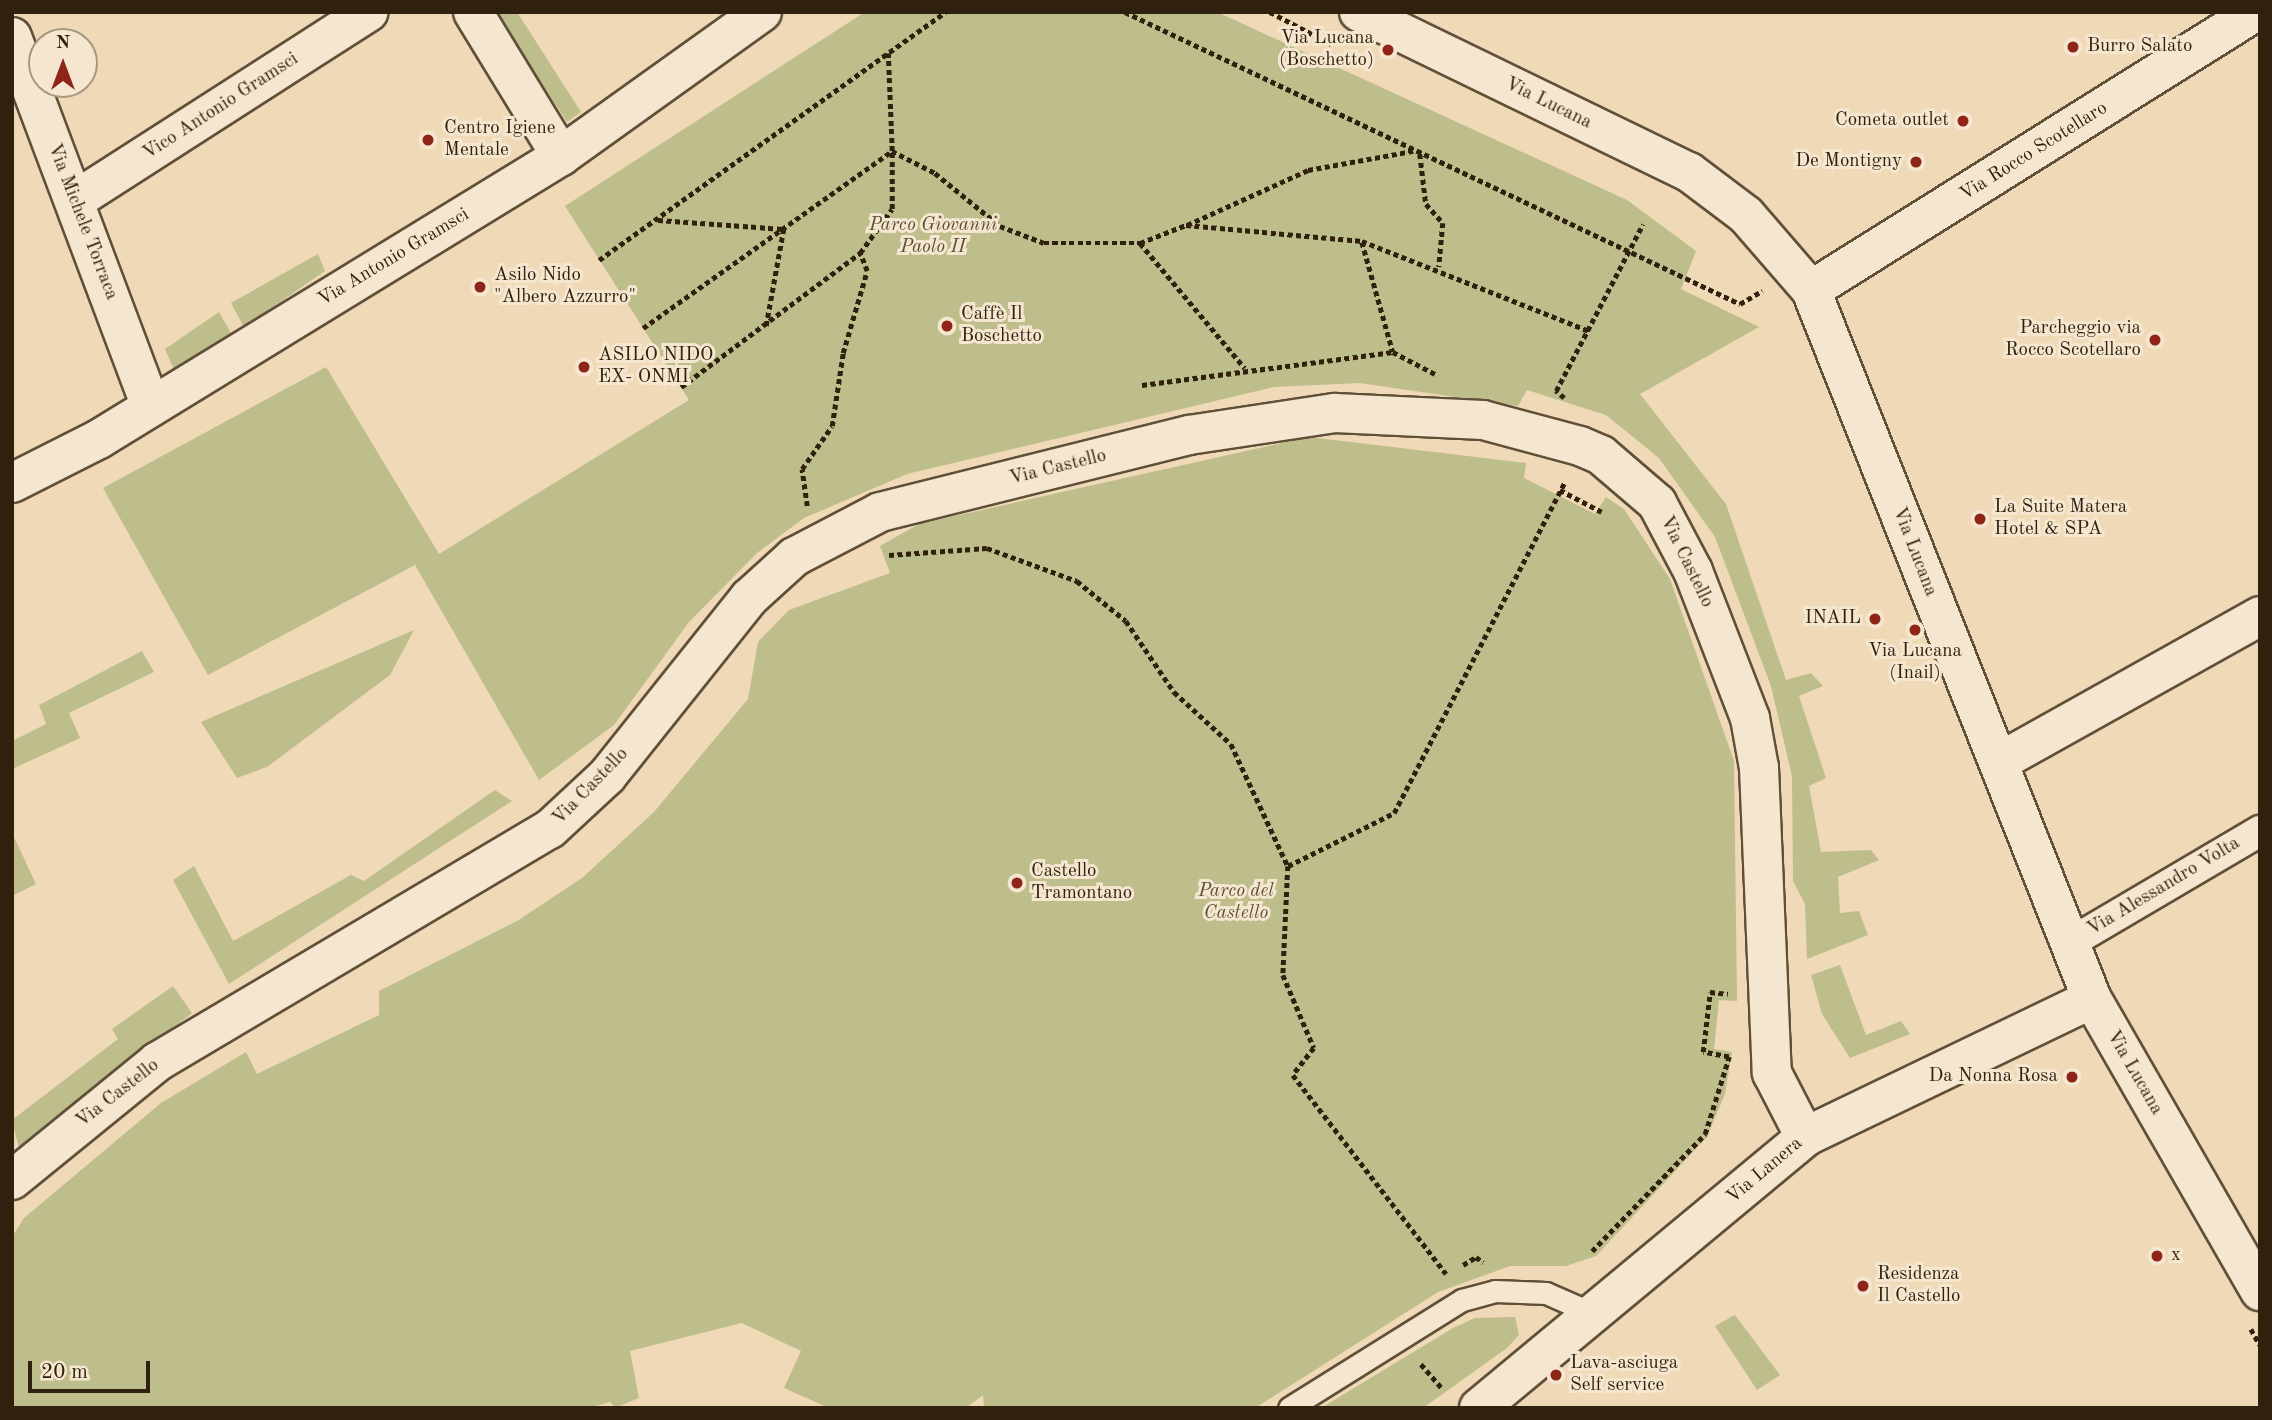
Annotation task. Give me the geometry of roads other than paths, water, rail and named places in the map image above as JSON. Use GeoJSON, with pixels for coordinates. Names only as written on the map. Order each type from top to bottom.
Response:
{"type":"FeatureCollection","features":[{"type":"Feature","properties":{"kind":"street","name":"Vico Antonio Gramsci"},"geometry":{"type":"LineString","coordinates":[[74,201],[368,12]]}},
{"type":"Feature","properties":{"kind":"street"},"geometry":{"type":"LineString","coordinates":[[473,12],[561,156]]}},
{"type":"Feature","properties":{"kind":"street","name":"Via Antonio Gramsci"},"geometry":{"type":"LineString","coordinates":[[12,483],[151,407],[561,156],[762,12]]}},
{"type":"Feature","properties":{"kind":"street","name":"Via Lucana"},"geometry":{"type":"LineString","coordinates":[[1359,12],[1689,172],[1746,215],[1793,286],[1999,762],[2067,944],[2092,999],[2260,1291]]}},
{"type":"Feature","properties":{"kind":"street","name":"Via Rocco Scotellaro"},"geometry":{"type":"LineString","coordinates":[[1793,286],[2255,12]]}},
{"type":"Feature","properties":{"kind":"street","name":"Via Michele Torraca"},"geometry":{"type":"LineString","coordinates":[[12,37],[151,407]]}},
{"type":"Feature","properties":{"kind":"street","name":"Via Castello"},"geometry":{"type":"LineString","coordinates":[[12,1180],[157,1062],[550,829],[607,776],[749,598],[794,557],[880,512],[1189,435],[1335,413],[1483,420],[1580,446],[1601,455],[1657,503],[1693,571],[1749,718],[1759,768],[1772,1073],[1805,1137]]}},
{"type":"Feature","properties":{"kind":"street"},"geometry":{"type":"LineString","coordinates":[[2172,661],[2260,589]]}},
{"type":"Feature","properties":{"kind":"street"},"geometry":{"type":"LineString","coordinates":[[1999,762],[2172,661],[2260,617]]}},
{"type":"Feature","properties":{"kind":"street","name":"Via Alessandro Volta"},"geometry":{"type":"LineString","coordinates":[[2067,944],[2260,831]]}},
{"type":"Feature","properties":{"kind":"street","name":"Via Lanera"},"geometry":{"type":"LineString","coordinates":[[1479,1408],[1805,1137],[2092,999]]}},
{"type":"Feature","properties":{"kind":"lane"},"geometry":{"type":"LineString","coordinates":[[1289,1408],[1462,1300],[1495,1291],[1546,1293],[1594,1314]]}},
{"type":"Feature","properties":{"kind":"place","name":"Burro Salato"},"geometry":{"type":"Point","coordinates":[2073,47]}},
{"type":"Feature","properties":{"kind":"place","name":"Via Lucana (Boschetto)"},"geometry":{"type":"Point","coordinates":[1388,50]}},
{"type":"Feature","properties":{"kind":"place","name":"Cometa outlet"},"geometry":{"type":"Point","coordinates":[1963,121]}},
{"type":"Feature","properties":{"kind":"place","name":"Centro Igiene Mentale"},"geometry":{"type":"Point","coordinates":[428,140]}},
{"type":"Feature","properties":{"kind":"place","name":"De Montigny"},"geometry":{"type":"Point","coordinates":[1916,162]}},
{"type":"Feature","properties":{"kind":"place","name":"Asilo Nido \"Albero Azzurro\""},"geometry":{"type":"Point","coordinates":[480,287]}},
{"type":"Feature","properties":{"kind":"place","name":"Caffè Il Boschetto"},"geometry":{"type":"Point","coordinates":[947,326]}},
{"type":"Feature","properties":{"kind":"place","name":"Parcheggio via Rocco Scotellaro"},"geometry":{"type":"Point","coordinates":[2155,340]}},
{"type":"Feature","properties":{"kind":"place","name":"ASILO NIDO EX- ONMI"},"geometry":{"type":"Point","coordinates":[584,367]}},
{"type":"Feature","properties":{"kind":"place","name":"La Suite Matera Hotel & SPA"},"geometry":{"type":"Point","coordinates":[1980,519]}},
{"type":"Feature","properties":{"kind":"place","name":"INAIL"},"geometry":{"type":"Point","coordinates":[1875,619]}},
{"type":"Feature","properties":{"kind":"place","name":"Via Lucana (Inail)"},"geometry":{"type":"Point","coordinates":[1915,630]}},
{"type":"Feature","properties":{"kind":"place","name":"Castello Tramontano"},"geometry":{"type":"Point","coordinates":[1017,883]}},
{"type":"Feature","properties":{"kind":"place","name":"Da Nonna Rosa"},"geometry":{"type":"Point","coordinates":[2072,1077]}},
{"type":"Feature","properties":{"kind":"place","name":"x"},"geometry":{"type":"Point","coordinates":[2157,1256]}},
{"type":"Feature","properties":{"kind":"place","name":"Residenza Il Castello"},"geometry":{"type":"Point","coordinates":[1863,1286]}},
{"type":"Feature","properties":{"kind":"place","name":"Lava-asciuga Self service"},"geometry":{"type":"Point","coordinates":[1556,1375]}},
{"type":"Feature","properties":{"kind":"park label","name":"Parco Giovanni Paolo II"},"geometry":{"type":"Point","coordinates":[933,237]}},
{"type":"Feature","properties":{"kind":"park label","name":"Parco del Castello"},"geometry":{"type":"Point","coordinates":[1236,903]}}]}
